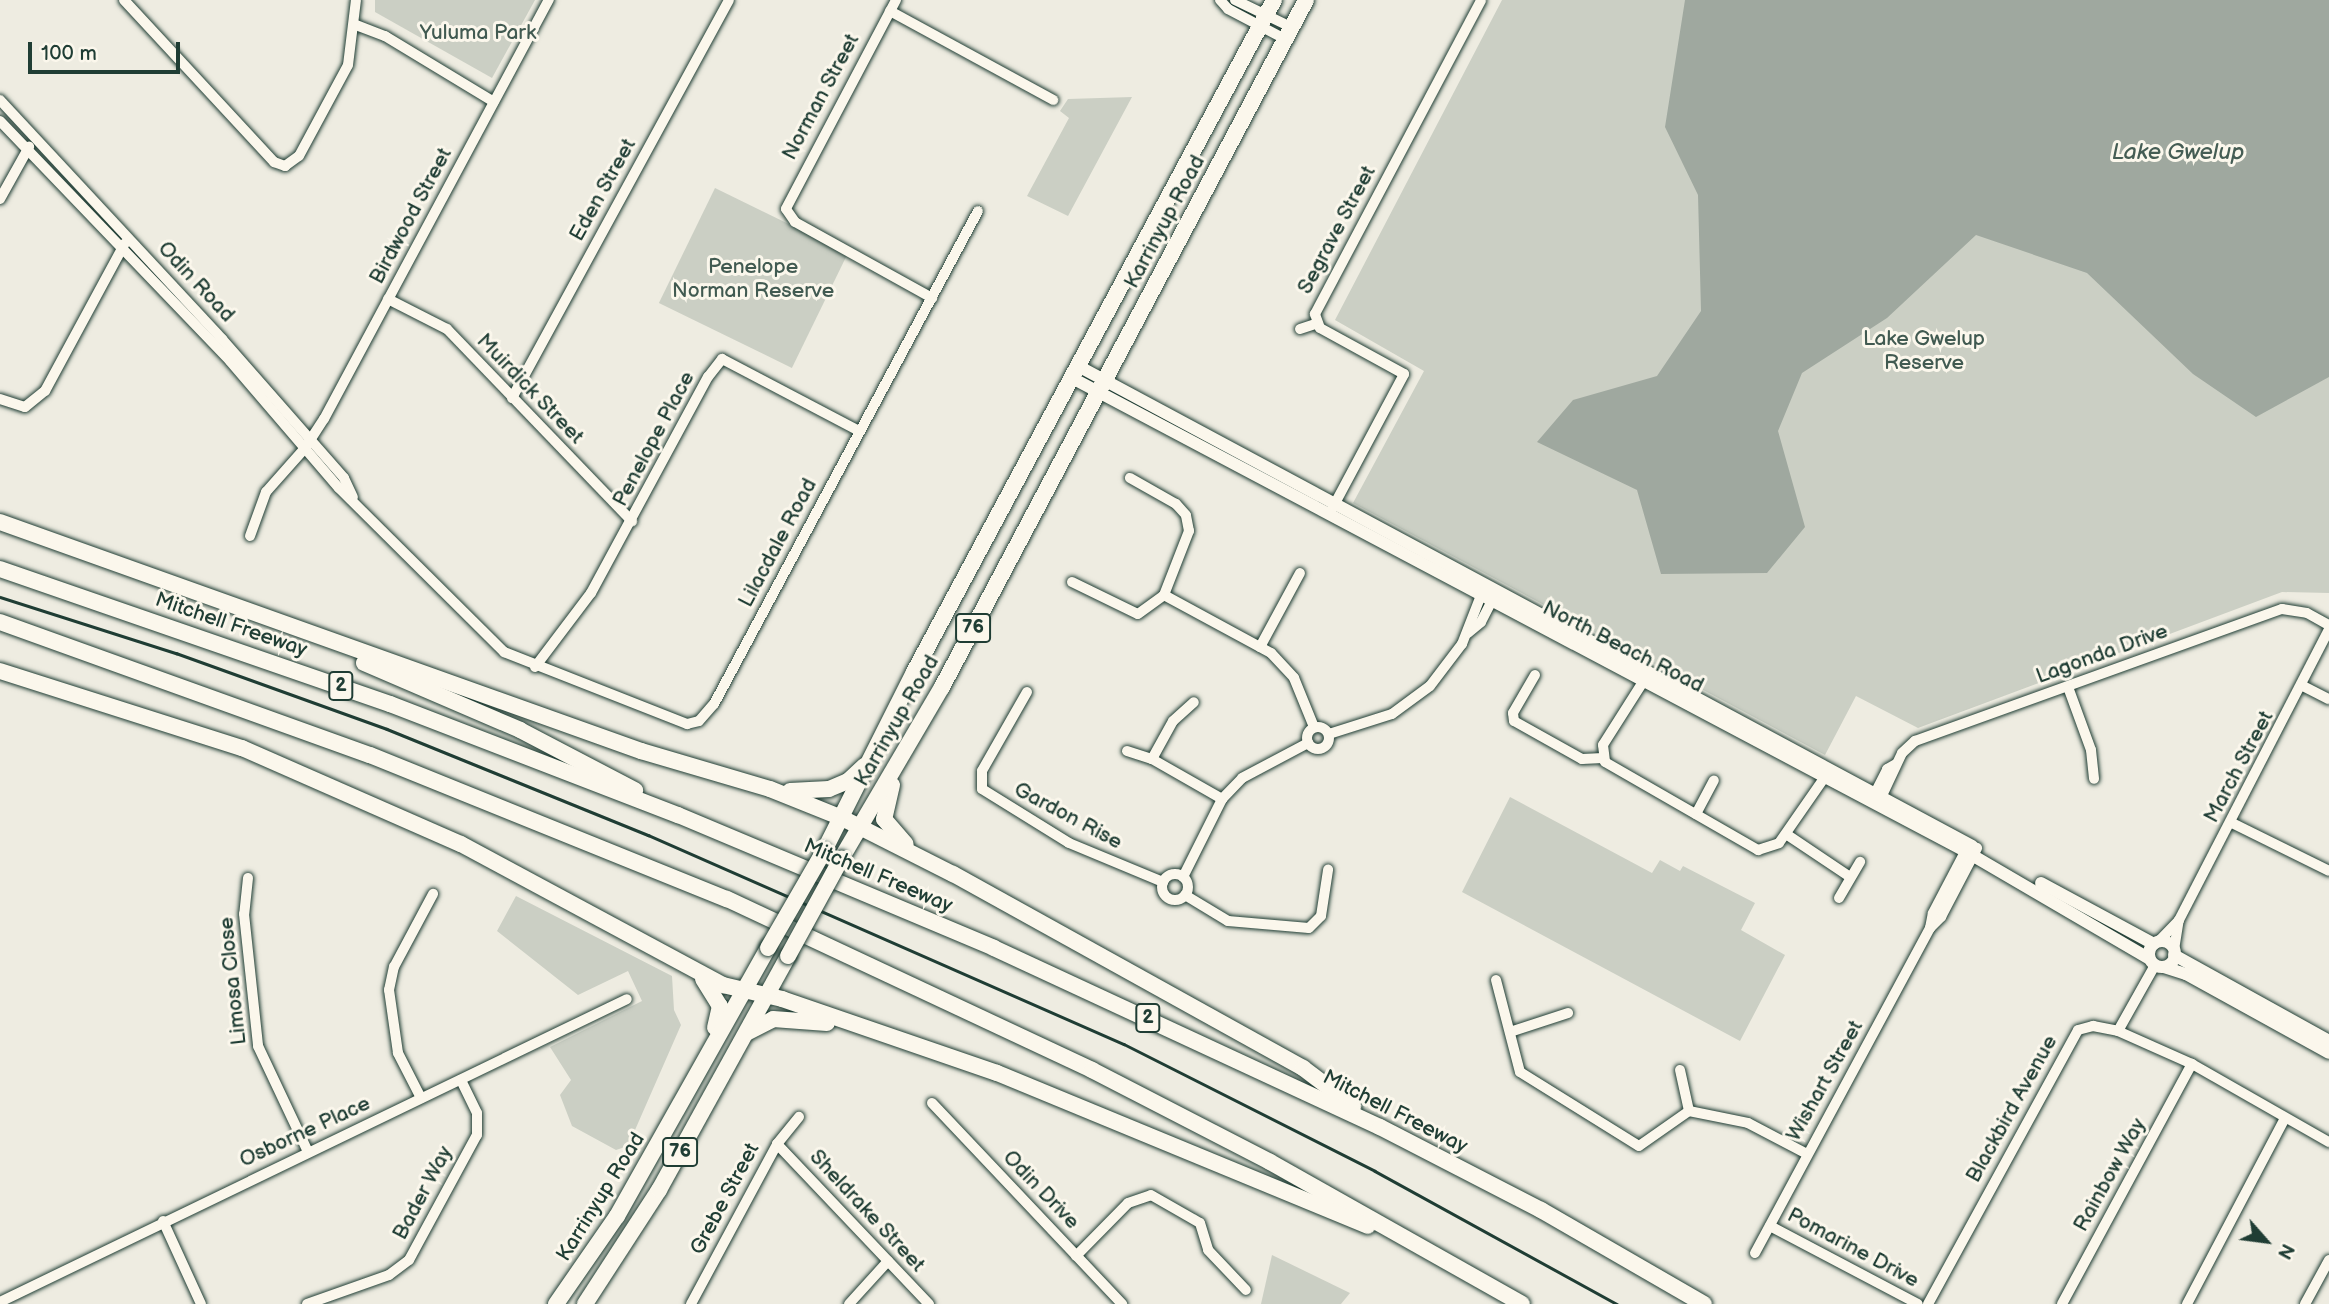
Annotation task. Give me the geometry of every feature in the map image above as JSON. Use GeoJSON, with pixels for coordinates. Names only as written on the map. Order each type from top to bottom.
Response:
{"type":"FeatureCollection","features":[{"type":"Feature","properties":{"kind":"highway","name":"Karrinyup Road"},"geometry":{"type":"LineString","coordinates":[[557,1304],[617,1216],[742,991],[824,851],[872,761],[914,672],[1274,0]]}},
{"type":"Feature","properties":{"kind":"highway","name":"Karrinyup Road"},"geometry":{"type":"LineString","coordinates":[[585,1304],[605,1279],[747,1032],[859,827],[942,687],[1306,0]]}},
{"type":"Feature","properties":{"kind":"highway"},"geometry":{"type":"LineString","coordinates":[[0,522],[641,751],[770,789],[842,818],[953,874],[1303,1068],[1380,1127]]}},
{"type":"Feature","properties":{"kind":"highway","name":"Mitchell Freeway"},"geometry":{"type":"LineString","coordinates":[[0,569],[378,700],[678,814],[994,948],[1380,1127],[1541,1210],[1704,1304]]}},
{"type":"Feature","properties":{"kind":"highway"},"geometry":{"type":"LineString","coordinates":[[223,602],[520,730],[587,762],[678,814]]}},
{"type":"Feature","properties":{"kind":"highway"},"geometry":{"type":"LineString","coordinates":[[0,622],[394,764],[727,899],[1092,1070],[1432,1251],[1522,1304]]}},
{"type":"Feature","properties":{"kind":"highway"},"geometry":{"type":"LineString","coordinates":[[0,671],[255,753],[461,844],[694,970],[742,991],[766,995],[997,1073],[1432,1251]]}},
{"type":"Feature","properties":{"kind":"highway"},"geometry":{"type":"LineString","coordinates":[[914,672],[942,687]]}},
{"type":"Feature","properties":{"kind":"highway"},"geometry":{"type":"LineString","coordinates":[[912,738],[890,789],[884,819],[902,842],[953,874]]}},
{"type":"Feature","properties":{"kind":"highway"},"geometry":{"type":"LineString","coordinates":[[770,789],[820,792],[848,782],[872,761]]}},
{"type":"Feature","properties":{"kind":"highway"},"geometry":{"type":"LineString","coordinates":[[694,970],[716,993],[720,1006],[698,1073]]}},
{"type":"Feature","properties":{"kind":"highway"},"geometry":{"type":"LineString","coordinates":[[747,1032],[774,1019],[861,1029]]}},
{"type":"Feature","properties":{"kind":"highway"},"geometry":{"type":"LineString","coordinates":[[557,1304],[591,1270],[601,1270],[605,1279]]}},
{"type":"Feature","properties":{"kind":"main road","name":"North Beach Road"},"geometry":{"type":"LineString","coordinates":[[1075,372],[1971,850],[2174,952]]}},
{"type":"Feature","properties":{"kind":"main road","name":"North Beach Road"},"geometry":{"type":"LineString","coordinates":[[1971,850],[2156,964],[2186,974],[2329,1053]]}},
{"type":"Feature","properties":{"kind":"main road"},"geometry":{"type":"LineString","coordinates":[[2156,943],[2156,964]]}},
{"type":"Feature","properties":{"kind":"main road"},"geometry":{"type":"LineString","coordinates":[[2156,964],[2174,952],[2329,1041]]}},
{"type":"Feature","properties":{"kind":"street"},"geometry":{"type":"LineString","coordinates":[[124,0],[274,162],[285,166],[299,156],[348,65],[356,25],[356,0]]}},
{"type":"Feature","properties":{"kind":"street","name":"Birdwood Street"},"geometry":{"type":"LineString","coordinates":[[250,536],[266,492],[308,444],[549,0]]}},
{"type":"Feature","properties":{"kind":"street","name":"Eden Street"},"geometry":{"type":"LineString","coordinates":[[512,398],[729,0]]}},
{"type":"Feature","properties":{"kind":"street","name":"Norman Street"},"geometry":{"type":"LineString","coordinates":[[896,0],[786,204],[787,214],[932,298]]}},
{"type":"Feature","properties":{"kind":"street"},"geometry":{"type":"LineString","coordinates":[[1220,0],[1228,9],[1288,33]]}},
{"type":"Feature","properties":{"kind":"street"},"geometry":{"type":"LineString","coordinates":[[1235,0],[1263,21]]}},
{"type":"Feature","properties":{"kind":"street","name":"Segrave Street"},"geometry":{"type":"LineString","coordinates":[[1333,508],[1404,374],[1315,324],[1315,314],[1481,0]]}},
{"type":"Feature","properties":{"kind":"street"},"geometry":{"type":"LineString","coordinates":[[890,10],[1053,100]]}},
{"type":"Feature","properties":{"kind":"street"},"geometry":{"type":"LineString","coordinates":[[356,25],[385,36],[494,102]]}},
{"type":"Feature","properties":{"kind":"street","name":"Odin Road"},"geometry":{"type":"LineString","coordinates":[[0,100],[129,239],[134,253],[308,444],[339,488],[353,497],[503,652],[520,661]]}},
{"type":"Feature","properties":{"kind":"street","name":"Odin Road"},"geometry":{"type":"LineString","coordinates":[[0,121],[121,248],[134,253]]}},
{"type":"Feature","properties":{"kind":"street"},"geometry":{"type":"LineString","coordinates":[[3,194],[40,142]]}},
{"type":"Feature","properties":{"kind":"street","name":"Lilacdale Road"},"geometry":{"type":"LineString","coordinates":[[520,661],[675,723],[699,721],[714,704],[978,211]]}},
{"type":"Feature","properties":{"kind":"street"},"geometry":{"type":"LineString","coordinates":[[0,399],[26,407],[37,401],[121,248],[129,239]]}},
{"type":"Feature","properties":{"kind":"street"},"geometry":{"type":"LineString","coordinates":[[108,276],[134,253]]}},
{"type":"Feature","properties":{"kind":"street","name":"Muirdick Street"},"geometry":{"type":"LineString","coordinates":[[388,299],[447,329],[632,521]]}},
{"type":"Feature","properties":{"kind":"street"},"geometry":{"type":"LineString","coordinates":[[1300,329],[1315,324]]}},
{"type":"Feature","properties":{"kind":"street","name":"Penelope Place"},"geometry":{"type":"LineString","coordinates":[[535,667],[552,640],[578,614],[632,521],[708,377],[722,359],[859,431]]}},
{"type":"Feature","properties":{"kind":"street"},"geometry":{"type":"LineString","coordinates":[[1072,582],[1138,614],[1164,595],[1189,531],[1185,515],[1176,504],[1130,478]]}},
{"type":"Feature","properties":{"kind":"street"},"geometry":{"type":"LineString","coordinates":[[1260,647],[1300,573]]}},
{"type":"Feature","properties":{"kind":"street"},"geometry":{"type":"LineString","coordinates":[[1314,727],[1329,734],[1392,714],[1412,701],[1447,666],[1468,633],[1481,622],[1489,592]]}},
{"type":"Feature","properties":{"kind":"street"},"geometry":{"type":"LineString","coordinates":[[1164,595],[1260,647],[1294,678],[1314,727],[1308,743],[1242,778],[1222,799],[1183,877]]}},
{"type":"Feature","properties":{"kind":"street","name":"Lagonda Drive"},"geometry":{"type":"LineString","coordinates":[[1876,799],[1888,769],[1896,764],[1915,741],[2282,609],[2292,608],[2329,625]]}},
{"type":"Feature","properties":{"kind":"street","name":"March Street"},"geometry":{"type":"LineString","coordinates":[[2156,943],[2179,920],[2303,686],[2329,630]]}},
{"type":"Feature","properties":{"kind":"street"},"geometry":{"type":"LineString","coordinates":[[1644,674],[1603,746],[1603,758],[1614,770],[1758,850],[1779,843],[1828,773]]}},
{"type":"Feature","properties":{"kind":"street"},"geometry":{"type":"LineString","coordinates":[[1535,675],[1513,713],[1514,721],[1522,730],[1583,758],[1603,758]]}},
{"type":"Feature","properties":{"kind":"street"},"geometry":{"type":"LineString","coordinates":[[2303,686],[2329,699]]}},
{"type":"Feature","properties":{"kind":"street"},"geometry":{"type":"LineString","coordinates":[[2068,687],[2091,750],[2094,779]]}},
{"type":"Feature","properties":{"kind":"street","name":"Gardon Rise"},"geometry":{"type":"LineString","coordinates":[[1027,692],[982,771],[982,789],[1069,843],[1163,882]]}},
{"type":"Feature","properties":{"kind":"street"},"geometry":{"type":"LineString","coordinates":[[1152,759],[1173,721],[1194,702]]}},
{"type":"Feature","properties":{"kind":"street"},"geometry":{"type":"LineString","coordinates":[[1308,743],[1323,749],[1329,734]]}},
{"type":"Feature","properties":{"kind":"street"},"geometry":{"type":"LineString","coordinates":[[1128,751],[1152,759],[1222,799]]}},
{"type":"Feature","properties":{"kind":"street"},"geometry":{"type":"LineString","coordinates":[[1696,814],[1714,780]]}},
{"type":"Feature","properties":{"kind":"street"},"geometry":{"type":"LineString","coordinates":[[2232,823],[2329,871]]}},
{"type":"Feature","properties":{"kind":"street"},"geometry":{"type":"LineString","coordinates":[[1786,834],[1850,877]]}},
{"type":"Feature","properties":{"kind":"street","name":"Wishart Street"},"geometry":{"type":"LineString","coordinates":[[1755,1253],[1930,928],[1941,917],[1971,850]]}},
{"type":"Feature","properties":{"kind":"street"},"geometry":{"type":"LineString","coordinates":[[1839,898],[1860,862]]}},
{"type":"Feature","properties":{"kind":"street"},"geometry":{"type":"LineString","coordinates":[[1185,895],[1187,883],[1183,877],[1174,874],[1163,882],[1168,898],[1185,895],[1228,921],[1309,928],[1321,916],[1328,870]]}},
{"type":"Feature","properties":{"kind":"street","name":"Limosa Close"},"geometry":{"type":"LineString","coordinates":[[248,878],[244,914],[258,1046],[308,1152]]}},
{"type":"Feature","properties":{"kind":"street"},"geometry":{"type":"LineString","coordinates":[[421,1098],[396,1044],[389,990],[394,967],[433,894]]}},
{"type":"Feature","properties":{"kind":"street","name":"March Street"},"geometry":{"type":"LineString","coordinates":[[2174,952],[2179,920]]}},
{"type":"Feature","properties":{"kind":"street"},"geometry":{"type":"LineString","coordinates":[[2118,1031],[2156,964]]}},
{"type":"Feature","properties":{"kind":"street"},"geometry":{"type":"LineString","coordinates":[[1496,980],[1513,1031],[1520,1072],[1639,1146],[1689,1111],[1748,1122],[1807,1154]]}},
{"type":"Feature","properties":{"kind":"street","name":"Osborne Place"},"geometry":{"type":"LineString","coordinates":[[0,1302],[627,999]]}},
{"type":"Feature","properties":{"kind":"street"},"geometry":{"type":"LineString","coordinates":[[1513,1031],[1568,1013]]}},
{"type":"Feature","properties":{"kind":"street","name":"Blackbird Avenue"},"geometry":{"type":"LineString","coordinates":[[1928,1304],[2071,1040],[2088,1027],[2118,1031],[2192,1064],[2329,1142]]}},
{"type":"Feature","properties":{"kind":"street","name":"Rainbow Way"},"geometry":{"type":"LineString","coordinates":[[2062,1304],[2192,1064]]}},
{"type":"Feature","properties":{"kind":"street"},"geometry":{"type":"LineString","coordinates":[[1680,1070],[1689,1111]]}},
{"type":"Feature","properties":{"kind":"street","name":"Bader Way"},"geometry":{"type":"LineString","coordinates":[[307,1304],[389,1276],[409,1260],[477,1135],[477,1113],[461,1080]]}},
{"type":"Feature","properties":{"kind":"street","name":"Odin Drive"},"geometry":{"type":"LineString","coordinates":[[932,1103],[1122,1304]]}},
{"type":"Feature","properties":{"kind":"street","name":"Grebe Street"},"geometry":{"type":"LineString","coordinates":[[691,1304],[777,1144],[799,1117]]}},
{"type":"Feature","properties":{"kind":"street"},"geometry":{"type":"LineString","coordinates":[[2187,1304],[2285,1118]]}},
{"type":"Feature","properties":{"kind":"street","name":"Sheldrake Street"},"geometry":{"type":"LineString","coordinates":[[777,1144],[929,1304]]}},
{"type":"Feature","properties":{"kind":"street"},"geometry":{"type":"LineString","coordinates":[[1076,1256],[1128,1203],[1151,1195],[1200,1223],[1208,1250],[1246,1290]]}},
{"type":"Feature","properties":{"kind":"street"},"geometry":{"type":"LineString","coordinates":[[163,1221],[201,1304]]}},
{"type":"Feature","properties":{"kind":"street","name":"Pomarine Drive"},"geometry":{"type":"LineString","coordinates":[[1770,1226],[1918,1304]]}},
{"type":"Feature","properties":{"kind":"street"},"geometry":{"type":"LineString","coordinates":[[2305,1304],[2329,1260]]}},
{"type":"Feature","properties":{"kind":"street"},"geometry":{"type":"LineString","coordinates":[[849,1304],[888,1261]]}},
{"type":"Feature","properties":{"kind":"green space","name":"Yuluma Park"},"geometry":{"type":"Polygon","coordinates":[[[375,0],[535,0],[492,78],[375,12],[375,0]]]}},
{"type":"Feature","properties":{"kind":"green space","name":"Lake Gwelup Reserve"},"geometry":{"type":"Polygon","coordinates":[[[1502,0],[2329,0],[2329,593],[2282,592],[1918,728],[1856,696],[1825,755],[1353,503],[1424,371],[1335,320],[1502,0]]]}},
{"type":"Feature","properties":{"kind":"green space"},"geometry":{"type":"Polygon","coordinates":[[[1132,97],[1068,216],[1027,196],[1069,118],[1060,111],[1068,99],[1132,97]]]}},
{"type":"Feature","properties":{"kind":"green space","name":"Penelope Norman Reserve"},"geometry":{"type":"Polygon","coordinates":[[[715,188],[848,253],[792,368],[659,303],[715,188]]]}},
{"type":"Feature","properties":{"kind":"green space"},"geometry":{"type":"Polygon","coordinates":[[[1510,797],[1652,873],[1660,860],[1680,871],[1683,866],[1755,903],[1741,930],[1785,955],[1740,1041],[1462,892],[1510,797]]]}},
{"type":"Feature","properties":{"kind":"green space"},"geometry":{"type":"Polygon","coordinates":[[[516,896],[672,976],[674,1010],[681,1025],[628,1146],[616,1150],[572,1126],[560,1095],[571,1080],[550,1047],[642,1001],[628,971],[578,995],[497,931],[516,896]]]}},
{"type":"Feature","properties":{"kind":"green space"},"geometry":{"type":"Polygon","coordinates":[[[1272,1255],[1350,1293],[1341,1304],[1261,1304],[1272,1255]]]}},
{"type":"Feature","properties":{"kind":"water","name":"Lake Gwelup"},"geometry":{"type":"Polygon","coordinates":[[[1685,0],[2329,0],[2329,377],[2256,417],[2193,374],[2087,273],[1976,235],[1887,318],[1802,373],[1778,431],[1805,527],[1767,573],[1661,574],[1637,490],[1537,442],[1573,400],[1657,376],[1701,311],[1698,195],[1665,127],[1685,0]]]}},
{"type":"Feature","properties":{"kind":"railway"},"geometry":{"type":"LineString","coordinates":[[0,597],[176,653],[387,729],[648,835],[1124,1044],[1375,1171],[1617,1304]]}}]}
